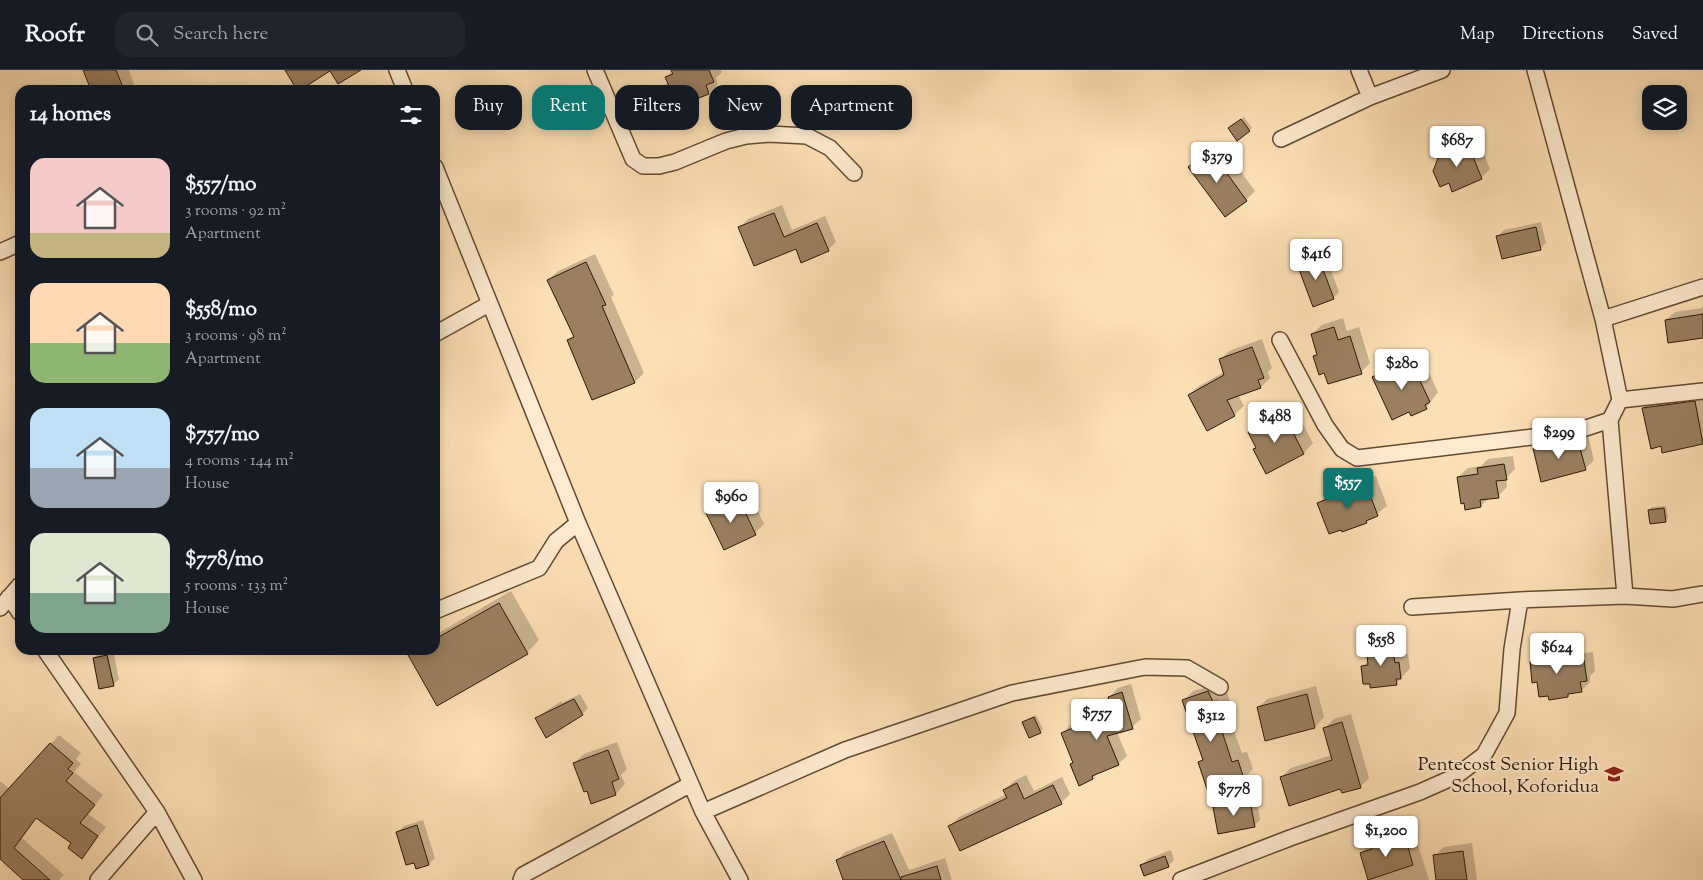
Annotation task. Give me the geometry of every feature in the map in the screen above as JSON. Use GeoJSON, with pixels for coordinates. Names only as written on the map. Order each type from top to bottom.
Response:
{"type":"FeatureCollection","features":[{"type":"Feature","properties":{"kind":"street"},"geometry":{"type":"LineString","coordinates":[[397,70],[403,85]]}},
{"type":"Feature","properties":{"kind":"street"},"geometry":{"type":"LineString","coordinates":[[595,70],[633,159],[643,166],[659,166],[676,162],[726,141],[746,136],[769,134],[807,136],[830,148],[854,172]]}},
{"type":"Feature","properties":{"kind":"street"},"geometry":{"type":"LineString","coordinates":[[1359,70],[1370,97]]}},
{"type":"Feature","properties":{"kind":"street"},"geometry":{"type":"LineString","coordinates":[[1281,138],[1370,97],[1442,70]]}},
{"type":"Feature","properties":{"kind":"street"},"geometry":{"type":"LineString","coordinates":[[1535,70],[1603,318],[1620,400],[1610,420],[1625,596]]}},
{"type":"Feature","properties":{"kind":"street"},"geometry":{"type":"LineString","coordinates":[[440,180],[578,523],[703,812],[740,880]]}},
{"type":"Feature","properties":{"kind":"street"},"geometry":{"type":"LineString","coordinates":[[0,252],[15,245]]}},
{"type":"Feature","properties":{"kind":"street"},"geometry":{"type":"LineString","coordinates":[[1603,318],[1703,287]]}},
{"type":"Feature","properties":{"kind":"street"},"geometry":{"type":"LineString","coordinates":[[440,331],[489,304]]}},
{"type":"Feature","properties":{"kind":"street"},"geometry":{"type":"LineString","coordinates":[[1280,340],[1325,425],[1342,449],[1357,458],[1574,432],[1610,420]]}},
{"type":"Feature","properties":{"kind":"street"},"geometry":{"type":"LineString","coordinates":[[1620,400],[1703,391]]}},
{"type":"Feature","properties":{"kind":"street"},"geometry":{"type":"LineString","coordinates":[[440,609],[539,568],[556,541],[578,523]]}},
{"type":"Feature","properties":{"kind":"street"},"geometry":{"type":"LineString","coordinates":[[15,591],[4,603],[15,610]]}},
{"type":"Feature","properties":{"kind":"street"},"geometry":{"type":"LineString","coordinates":[[1412,607],[1625,596],[1673,599],[1703,594]]}},
{"type":"Feature","properties":{"kind":"street"},"geometry":{"type":"LineString","coordinates":[[1181,880],[1290,838],[1420,792],[1456,776],[1484,755],[1507,713],[1512,649],[1520,600]]}},
{"type":"Feature","properties":{"kind":"street"},"geometry":{"type":"LineString","coordinates":[[48,655],[157,812],[194,880]]}},
{"type":"Feature","properties":{"kind":"street"},"geometry":{"type":"LineString","coordinates":[[703,812],[845,750],[1012,693],[1145,667],[1187,668],[1220,687]]}},
{"type":"Feature","properties":{"kind":"street"},"geometry":{"type":"LineString","coordinates":[[518,878],[691,784]]}},
{"type":"Feature","properties":{"kind":"street"},"geometry":{"type":"LineString","coordinates":[[98,880],[157,812]]}},
{"type":"Feature","properties":{"kind":"building"},"geometry":{"type":"Polygon","coordinates":[[[83,70],[116,70],[122,85],[89,85],[83,70]]]}},
{"type":"Feature","properties":{"kind":"building"},"geometry":{"type":"Polygon","coordinates":[[[285,70],[361,70],[338,84],[330,71],[308,85],[294,85],[285,70]]]}},
{"type":"Feature","properties":{"kind":"building"},"geometry":{"type":"Polygon","coordinates":[[[671,70],[709,70],[714,82],[706,85],[709,94],[699,98],[699,85],[669,85],[665,77],[673,74],[671,70]]]}},
{"type":"Feature","properties":{"kind":"building"},"geometry":{"type":"Polygon","coordinates":[[[1241,119],[1250,131],[1237,141],[1228,128],[1241,119]]]}},
{"type":"Feature","properties":{"kind":"building"},"geometry":{"type":"Polygon","coordinates":[[[1467,142],[1482,179],[1452,192],[1449,183],[1440,187],[1433,171],[1440,153],[1467,142]]]}},
{"type":"Feature","properties":{"kind":"building"},"geometry":{"type":"Polygon","coordinates":[[[1210,150],[1247,201],[1225,217],[1188,167],[1210,150]]]}},
{"type":"Feature","properties":{"kind":"building"},"geometry":{"type":"Polygon","coordinates":[[[774,213],[784,237],[817,223],[829,251],[801,263],[796,249],[754,266],[738,227],[774,213]]]}},
{"type":"Feature","properties":{"kind":"building"},"geometry":{"type":"Polygon","coordinates":[[[1536,227],[1541,250],[1502,259],[1496,236],[1536,227]]]}},
{"type":"Feature","properties":{"kind":"building"},"geometry":{"type":"Polygon","coordinates":[[[1318,256],[1334,299],[1313,307],[1297,264],[1318,256]]]}},
{"type":"Feature","properties":{"kind":"building"},"geometry":{"type":"Polygon","coordinates":[[[586,262],[606,305],[602,306],[635,383],[592,400],[567,340],[574,337],[547,280],[586,262]]]}},
{"type":"Feature","properties":{"kind":"building"},"geometry":{"type":"Polygon","coordinates":[[[1703,314],[1703,338],[1668,343],[1665,320],[1703,314]]]}},
{"type":"Feature","properties":{"kind":"building"},"geometry":{"type":"Polygon","coordinates":[[[1334,327],[1338,340],[1350,336],[1362,374],[1328,384],[1324,373],[1319,375],[1313,356],[1317,355],[1311,334],[1334,327]]]}},
{"type":"Feature","properties":{"kind":"building"},"geometry":{"type":"Polygon","coordinates":[[[1252,347],[1264,378],[1258,380],[1261,388],[1227,400],[1235,416],[1207,431],[1188,395],[1224,375],[1219,359],[1252,347]]]}},
{"type":"Feature","properties":{"kind":"building"},"geometry":{"type":"Polygon","coordinates":[[[1403,362],[1405,368],[1412,364],[1430,402],[1425,405],[1427,409],[1411,416],[1409,412],[1392,420],[1372,377],[1403,362]]]}},
{"type":"Feature","properties":{"kind":"building"},"geometry":{"type":"Polygon","coordinates":[[[1695,401],[1703,444],[1662,453],[1661,446],[1651,449],[1642,408],[1695,401]]]}},
{"type":"Feature","properties":{"kind":"building"},"geometry":{"type":"Polygon","coordinates":[[[1283,413],[1304,454],[1266,474],[1253,449],[1256,448],[1248,432],[1283,413]]]}},
{"type":"Feature","properties":{"kind":"building"},"geometry":{"type":"Polygon","coordinates":[[[1578,441],[1586,470],[1541,482],[1533,448],[1578,441]]]}},
{"type":"Feature","properties":{"kind":"building"},"geometry":{"type":"Polygon","coordinates":[[[1504,464],[1507,480],[1496,481],[1499,498],[1480,500],[1481,507],[1465,510],[1464,503],[1461,504],[1457,477],[1478,474],[1477,468],[1504,464]]]}},
{"type":"Feature","properties":{"kind":"building"},"geometry":{"type":"Polygon","coordinates":[[[1366,484],[1378,516],[1366,521],[1367,523],[1342,532],[1341,530],[1329,534],[1317,503],[1366,484]]]}},
{"type":"Feature","properties":{"kind":"building"},"geometry":{"type":"Polygon","coordinates":[[[738,497],[756,535],[724,550],[706,513],[738,497]]]}},
{"type":"Feature","properties":{"kind":"building"},"geometry":{"type":"Polygon","coordinates":[[[1664,508],[1666,522],[1650,524],[1648,510],[1664,508]]]}},
{"type":"Feature","properties":{"kind":"building"},"geometry":{"type":"Polygon","coordinates":[[[499,603],[528,654],[437,706],[408,655],[440,655],[440,636],[499,603]]]}},
{"type":"Feature","properties":{"kind":"building"},"geometry":{"type":"Polygon","coordinates":[[[1392,643],[1395,663],[1399,662],[1401,679],[1396,679],[1397,685],[1370,688],[1370,684],[1363,684],[1361,666],[1368,665],[1366,645],[1392,643]]]}},
{"type":"Feature","properties":{"kind":"building"},"geometry":{"type":"Polygon","coordinates":[[[1566,651],[1567,662],[1584,660],[1587,681],[1580,682],[1582,692],[1568,694],[1568,697],[1549,700],[1548,696],[1539,697],[1537,682],[1532,683],[1530,661],[1534,660],[1534,655],[1566,651]]]}},
{"type":"Feature","properties":{"kind":"building"},"geometry":{"type":"Polygon","coordinates":[[[107,655],[114,686],[99,689],[93,658],[107,655]]]}},
{"type":"Feature","properties":{"kind":"building"},"geometry":{"type":"Polygon","coordinates":[[[1208,691],[1213,702],[1217,701],[1222,714],[1217,716],[1232,762],[1238,760],[1244,779],[1208,792],[1198,762],[1203,760],[1182,700],[1208,691]]]}},
{"type":"Feature","properties":{"kind":"building"},"geometry":{"type":"Polygon","coordinates":[[[1122,692],[1133,729],[1107,736],[1119,765],[1092,776],[1093,779],[1079,786],[1070,764],[1073,763],[1061,733],[1112,712],[1108,697],[1122,692]]]}},
{"type":"Feature","properties":{"kind":"building"},"geometry":{"type":"Polygon","coordinates":[[[1307,694],[1315,728],[1265,741],[1257,707],[1307,694]]]}},
{"type":"Feature","properties":{"kind":"building"},"geometry":{"type":"Polygon","coordinates":[[[574,699],[583,715],[546,738],[535,718],[574,699]]]}},
{"type":"Feature","properties":{"kind":"building"},"geometry":{"type":"Polygon","coordinates":[[[1034,717],[1041,733],[1029,738],[1022,722],[1034,717]]]}},
{"type":"Feature","properties":{"kind":"building"},"geometry":{"type":"Polygon","coordinates":[[[1342,722],[1361,788],[1342,793],[1340,789],[1289,806],[1280,777],[1332,760],[1323,728],[1342,722]]]}},
{"type":"Feature","properties":{"kind":"building"},"geometry":{"type":"Polygon","coordinates":[[[50,743],[73,763],[68,769],[73,773],[66,781],[95,805],[80,823],[98,836],[82,859],[68,848],[71,843],[36,818],[14,848],[50,880],[23,880],[0,859],[0,798],[50,743]]]}},
{"type":"Feature","properties":{"kind":"building"},"geometry":{"type":"Polygon","coordinates":[[[608,750],[619,779],[612,782],[616,795],[591,804],[587,791],[584,792],[573,763],[608,750]]]}},
{"type":"Feature","properties":{"kind":"building"},"geometry":{"type":"Polygon","coordinates":[[[1017,783],[1024,799],[1053,785],[1062,804],[960,851],[948,826],[1007,798],[1003,790],[1017,783]]]}},
{"type":"Feature","properties":{"kind":"building"},"geometry":{"type":"Polygon","coordinates":[[[1250,801],[1255,827],[1218,834],[1213,807],[1250,801]]]}},
{"type":"Feature","properties":{"kind":"building"},"geometry":{"type":"Polygon","coordinates":[[[417,825],[429,865],[416,869],[414,863],[406,865],[396,832],[417,825]]]}},
{"type":"Feature","properties":{"kind":"building"},"geometry":{"type":"Polygon","coordinates":[[[1383,838],[1386,846],[1406,840],[1413,865],[1368,880],[1360,853],[1372,849],[1370,843],[1383,838]]]}},
{"type":"Feature","properties":{"kind":"building"},"geometry":{"type":"Polygon","coordinates":[[[884,841],[901,880],[843,880],[836,860],[884,841]]]}},
{"type":"Feature","properties":{"kind":"building"},"geometry":{"type":"Polygon","coordinates":[[[1463,851],[1467,880],[1436,880],[1433,855],[1463,851]]]}},
{"type":"Feature","properties":{"kind":"building"},"geometry":{"type":"Polygon","coordinates":[[[1165,856],[1169,867],[1144,876],[1140,865],[1165,856]]]}},
{"type":"Feature","properties":{"kind":"building"},"geometry":{"type":"Polygon","coordinates":[[[937,866],[941,880],[901,880],[901,877],[937,866]]]}},
{"type":"Feature","properties":{"kind":"place","name":"Pentecost Senior High School, Koforidua"},"geometry":{"type":"Point","coordinates":[1614,774]}}]}
